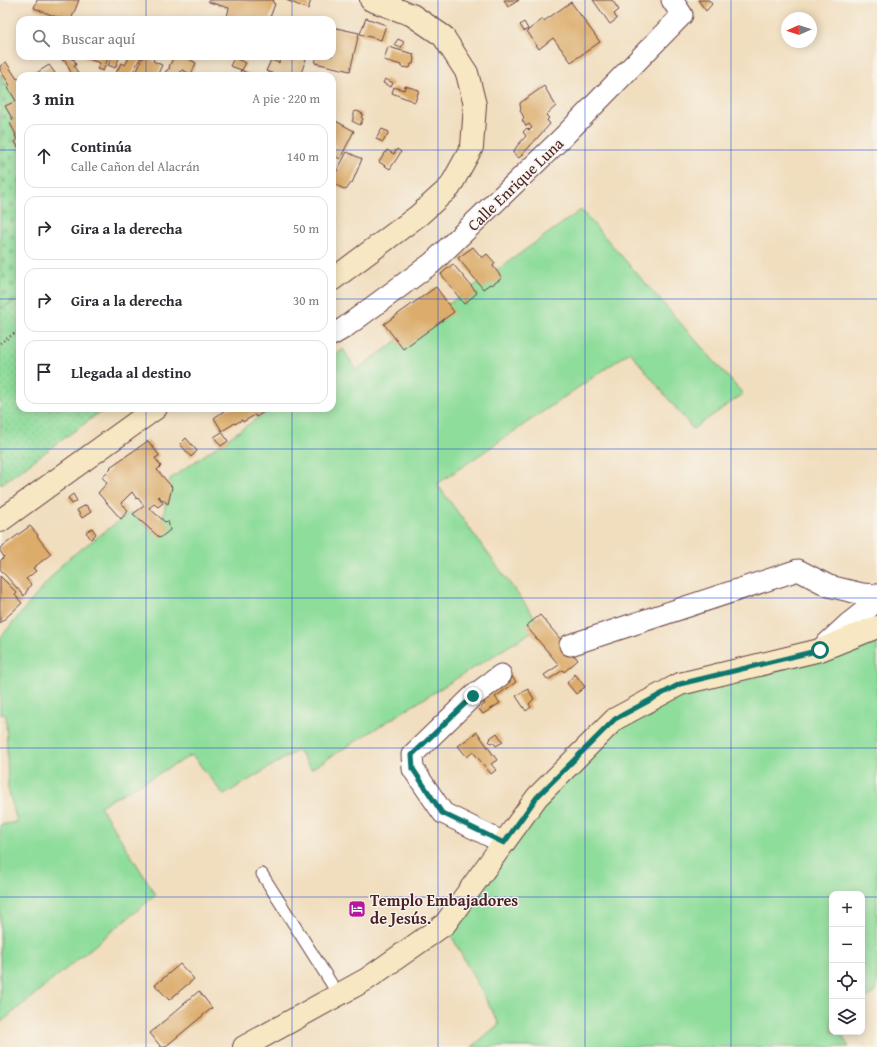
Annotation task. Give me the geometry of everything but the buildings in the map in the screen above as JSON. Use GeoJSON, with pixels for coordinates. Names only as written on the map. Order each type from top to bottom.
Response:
{"type":"FeatureCollection","features":[{"type":"Feature","properties":{"kind":"main road"},"geometry":{"type":"LineString","coordinates":[[336,277],[419,215],[450,187],[472,147],[475,105],[467,73],[443,36],[412,15],[371,0]]}},
{"type":"Feature","properties":{"kind":"main road"},"geometry":{"type":"LineString","coordinates":[[0,521],[150,412]]}},
{"type":"Feature","properties":{"kind":"main road"},"geometry":{"type":"LineString","coordinates":[[244,1047],[367,979],[445,924],[537,797],[615,719],[680,684],[820,650],[877,628]]}},
{"type":"Feature","properties":{"kind":"street","name":"Calle Enrique Luna"},"geometry":{"type":"LineString","coordinates":[[336,333],[432,263],[562,138],[677,5]]}},
{"type":"Feature","properties":{"kind":"street"},"geometry":{"type":"LineString","coordinates":[[570,645],[798,570],[828,586],[862,594],[877,594]]}},
{"type":"Feature","properties":{"kind":"street"},"geometry":{"type":"LineString","coordinates":[[820,650],[848,624],[877,601]]}},
{"type":"Feature","properties":{"kind":"street"},"geometry":{"type":"LineString","coordinates":[[501,675],[473,696],[412,755],[413,769],[442,813],[504,843]]}},
{"type":"Feature","properties":{"kind":"lane"},"geometry":{"type":"LineString","coordinates":[[262,874],[338,994]]}},
{"type":"Feature","properties":{"kind":"path"},"geometry":{"type":"LineString","coordinates":[[0,343],[16,333]]}},
{"type":"Feature","properties":{"kind":"green space"},"geometry":{"type":"Polygon","coordinates":[[[0,73],[16,99],[16,300],[0,309],[0,73]]]}},
{"type":"Feature","properties":{"kind":"green space"},"geometry":{"type":"Polygon","coordinates":[[[581,210],[743,394],[693,429],[630,352],[437,484],[541,626],[311,769],[298,750],[224,795],[192,755],[100,806],[156,895],[0,1023],[0,825],[17,822],[8,789],[6,715],[0,714],[0,638],[65,561],[131,512],[152,532],[162,523],[170,479],[266,412],[336,412],[336,355],[343,349],[356,370],[581,210]]]}},
{"type":"Feature","properties":{"kind":"green space"},"geometry":{"type":"Polygon","coordinates":[[[16,300],[16,412],[100,412],[0,485],[0,309],[16,300]]]}},
{"type":"Feature","properties":{"kind":"green space"},"geometry":{"type":"Polygon","coordinates":[[[877,627],[877,991],[865,999],[865,891],[829,891],[829,1035],[842,1035],[849,1047],[472,1047],[499,1024],[445,924],[615,719],[680,684],[877,627]]]}},
{"type":"Feature","properties":{"kind":"place","name":"Templo Embajadores de Jesús."},"geometry":{"type":"Point","coordinates":[357,909]}},
{"type":"Feature","properties":{"kind":"route"},"geometry":{"type":"LineString","coordinates":[[473,696],[412,755],[413,769],[442,813],[504,843],[537,797],[615,719],[680,684],[820,650]]}}]}
